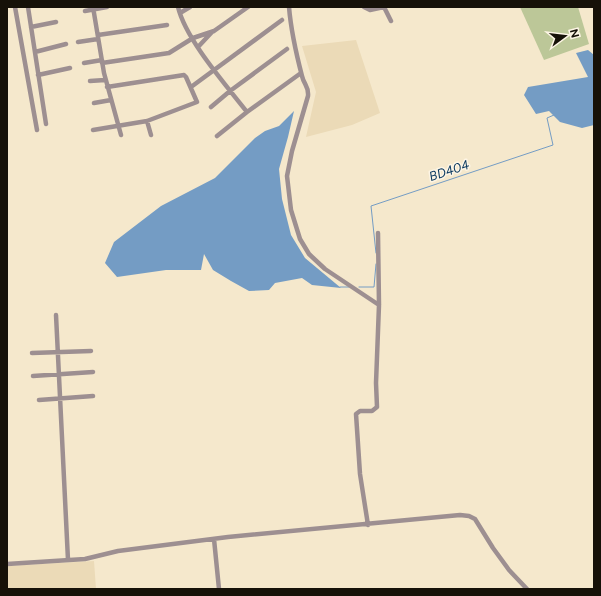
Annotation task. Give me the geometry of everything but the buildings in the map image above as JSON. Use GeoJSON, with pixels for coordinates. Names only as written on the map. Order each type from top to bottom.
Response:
{"type":"FeatureCollection","features":[{"type":"Feature","properties":{"kind":"street"},"geometry":{"type":"LineString","coordinates":[[15,7],[37,130]]}},
{"type":"Feature","properties":{"kind":"street"},"geometry":{"type":"LineString","coordinates":[[28,7],[46,124]]}},
{"type":"Feature","properties":{"kind":"street"},"geometry":{"type":"LineString","coordinates":[[85,11],[94,8],[107,7]]}},
{"type":"Feature","properties":{"kind":"street"},"geometry":{"type":"LineString","coordinates":[[178,7],[198,47],[247,112]]}},
{"type":"Feature","properties":{"kind":"street"},"geometry":{"type":"LineString","coordinates":[[180,13],[190,7]]}},
{"type":"Feature","properties":{"kind":"street"},"geometry":{"type":"LineString","coordinates":[[198,47],[214,31],[248,7]]}},
{"type":"Feature","properties":{"kind":"street"},"geometry":{"type":"LineString","coordinates":[[289,7],[294,42],[302,79],[308,88],[308,96],[292,151],[287,176],[292,210],[300,239],[309,254],[325,269],[379,305]]}},
{"type":"Feature","properties":{"kind":"street"},"geometry":{"type":"LineString","coordinates":[[364,7],[370,10],[384,7],[391,21]]}},
{"type":"Feature","properties":{"kind":"street"},"geometry":{"type":"LineString","coordinates":[[94,8],[102,62],[121,135]]}},
{"type":"Feature","properties":{"kind":"street"},"geometry":{"type":"LineString","coordinates":[[191,87],[282,20]]}},
{"type":"Feature","properties":{"kind":"street"},"geometry":{"type":"LineString","coordinates":[[31,27],[56,22]]}},
{"type":"Feature","properties":{"kind":"street"},"geometry":{"type":"LineString","coordinates":[[78,42],[167,25]]}},
{"type":"Feature","properties":{"kind":"street"},"geometry":{"type":"LineString","coordinates":[[84,63],[169,53],[193,38],[214,31]]}},
{"type":"Feature","properties":{"kind":"street"},"geometry":{"type":"LineString","coordinates":[[35,52],[66,44]]}},
{"type":"Feature","properties":{"kind":"street"},"geometry":{"type":"LineString","coordinates":[[211,106],[287,49]]}},
{"type":"Feature","properties":{"kind":"street"},"geometry":{"type":"LineString","coordinates":[[38,75],[70,68]]}},
{"type":"Feature","properties":{"kind":"street"},"geometry":{"type":"LineString","coordinates":[[217,136],[301,73]]}},
{"type":"Feature","properties":{"kind":"street"},"geometry":{"type":"LineString","coordinates":[[93,130],[147,122],[197,102],[185,75],[108,87]]}},
{"type":"Feature","properties":{"kind":"street"},"geometry":{"type":"LineString","coordinates":[[90,81],[106,80]]}},
{"type":"Feature","properties":{"kind":"street"},"geometry":{"type":"LineString","coordinates":[[94,103],[111,100]]}},
{"type":"Feature","properties":{"kind":"street"},"geometry":{"type":"LineString","coordinates":[[147,122],[151,135]]}},
{"type":"Feature","properties":{"kind":"street"},"geometry":{"type":"LineString","coordinates":[[368,525],[360,474],[356,414],[360,411],[372,411],[377,408],[376,383],[379,305],[378,233]]}},
{"type":"Feature","properties":{"kind":"street"},"geometry":{"type":"LineString","coordinates":[[56,315],[68,560]]}},
{"type":"Feature","properties":{"kind":"street"},"geometry":{"type":"LineString","coordinates":[[32,353],[91,351]]}},
{"type":"Feature","properties":{"kind":"street"},"geometry":{"type":"LineString","coordinates":[[33,376],[93,372]]}},
{"type":"Feature","properties":{"kind":"street"},"geometry":{"type":"LineString","coordinates":[[39,400],[93,396]]}},
{"type":"Feature","properties":{"kind":"street"},"geometry":{"type":"LineString","coordinates":[[7,564],[85,559],[118,550],[314,528],[368,525],[460,515],[475,519],[509,570],[527,589]]}},
{"type":"Feature","properties":{"kind":"street"},"geometry":{"type":"LineString","coordinates":[[214,539],[219,589]]}},
{"type":"Feature","properties":{"kind":"shaded area"},"geometry":{"type":"Polygon","coordinates":[[[356,40],[380,113],[352,125],[306,137],[316,92],[302,46],[356,40]]]}},
{"type":"Feature","properties":{"kind":"shaded area"},"geometry":{"type":"Polygon","coordinates":[[[94,561],[96,589],[7,589],[7,566],[94,561]]]}},
{"type":"Feature","properties":{"kind":"green space"},"geometry":{"type":"Polygon","coordinates":[[[520,7],[578,7],[589,44],[544,60],[520,7]]]}},
{"type":"Feature","properties":{"kind":"water"},"geometry":{"type":"Polygon","coordinates":[[[588,50],[594,55],[594,125],[582,128],[560,122],[549,111],[536,114],[524,95],[528,87],[588,77],[576,53],[588,50]]]}},
{"type":"Feature","properties":{"kind":"water"},"geometry":{"type":"Polygon","coordinates":[[[294,111],[279,169],[282,199],[291,235],[305,258],[341,288],[312,285],[302,278],[275,283],[269,290],[249,291],[213,270],[204,254],[201,270],[166,270],[117,277],[105,263],[114,242],[161,206],[215,178],[255,138],[265,131],[279,126],[294,111]]]}},
{"type":"Feature","properties":{"kind":"waterway","name":"BD404"},"geometry":{"type":"LineString","coordinates":[[376,253],[371,206],[553,145],[547,118],[554,115]]}},
{"type":"Feature","properties":{"kind":"waterway","name":"BD404"},"geometry":{"type":"LineString","coordinates":[[359,287],[374,287],[376,264]]}},
{"type":"Feature","properties":{"kind":"waterway","name":"BD404"},"geometry":{"type":"LineString","coordinates":[[340,287],[349,287]]}}]}
